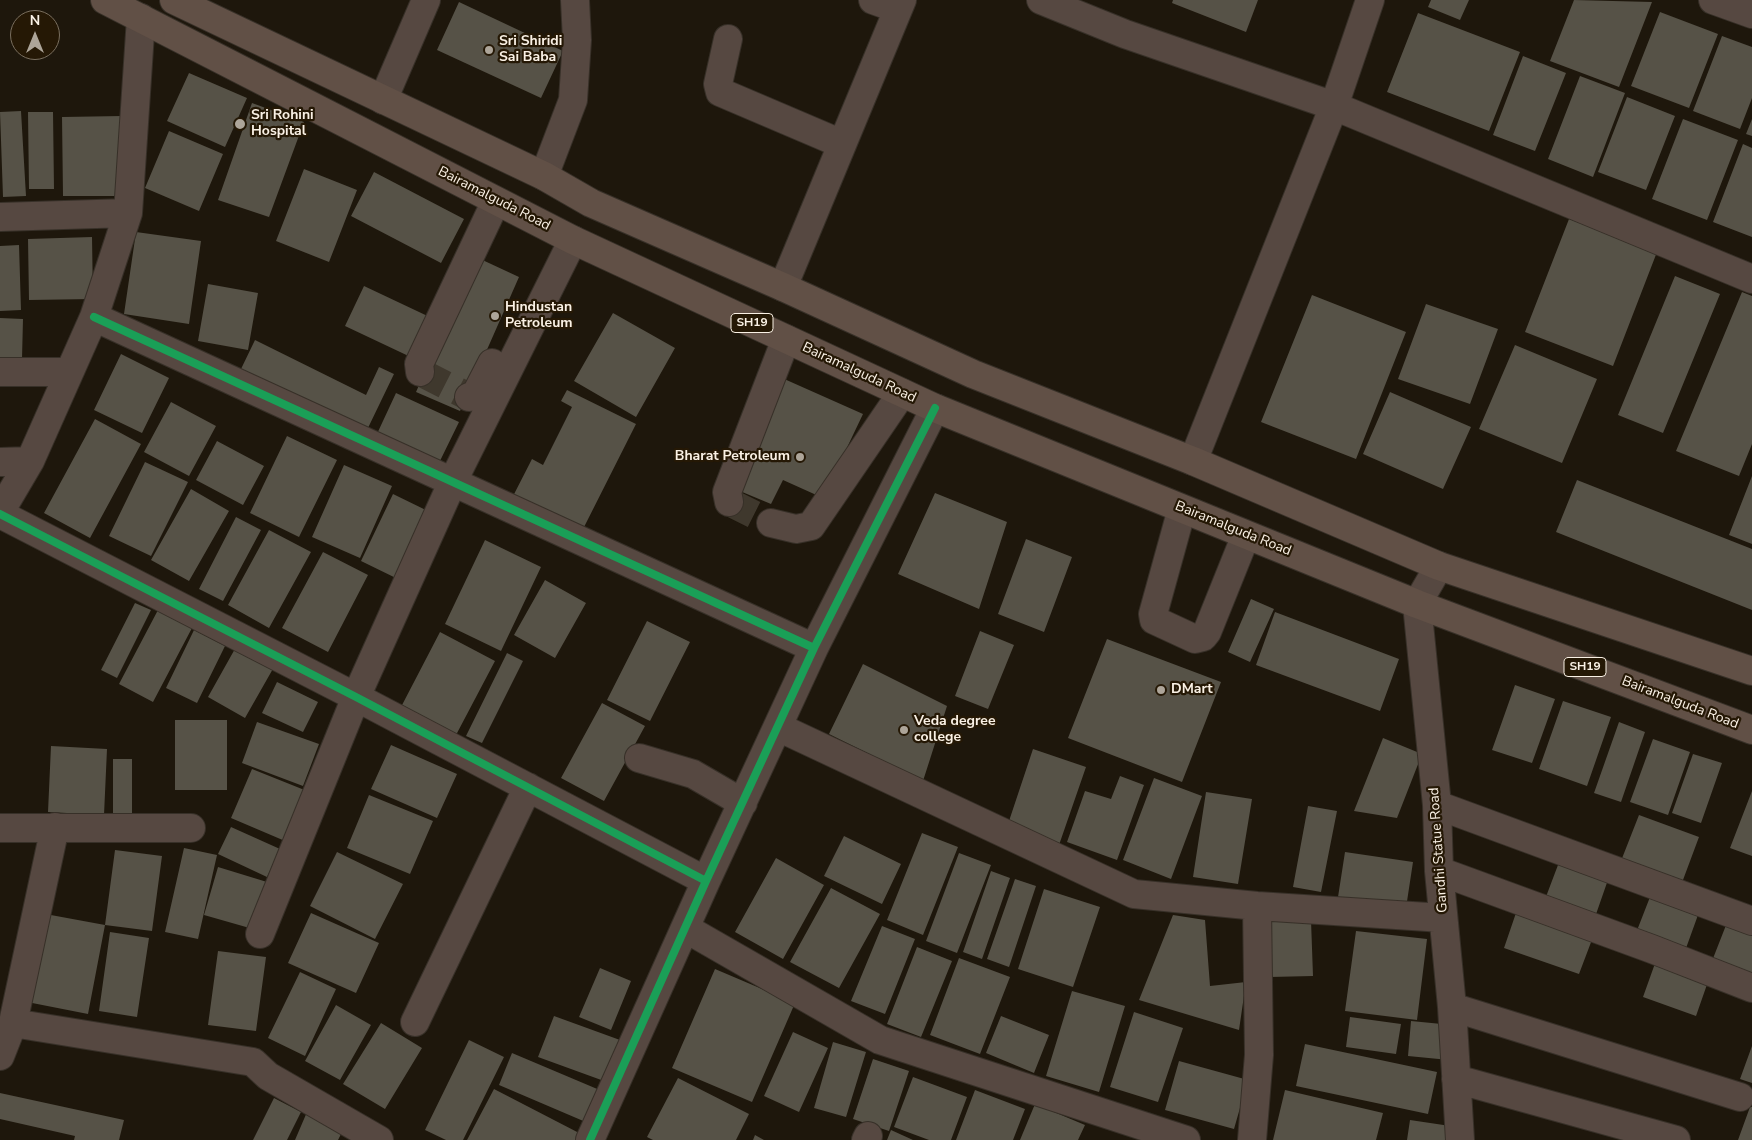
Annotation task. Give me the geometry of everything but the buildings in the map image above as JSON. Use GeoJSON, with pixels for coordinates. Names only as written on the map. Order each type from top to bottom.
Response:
{"type":"FeatureCollection","features":[{"type":"Feature","properties":{"kind":"main road","name":"Bairamalguda Road"},"geometry":{"type":"LineString","coordinates":[[105,0],[566,236],[935,408],[1417,604],[1752,730]]}},
{"type":"Feature","properties":{"kind":"main road"},"geometry":{"type":"LineString","coordinates":[[174,0],[544,176],[591,203],[783,287],[973,374],[1193,461],[1439,566],[1752,671]]}},
{"type":"Feature","properties":{"kind":"street"},"geometry":{"type":"LineString","coordinates":[[384,100],[426,0]]}},
{"type":"Feature","properties":{"kind":"street"},"geometry":{"type":"LineString","coordinates":[[544,176],[573,100],[577,40],[575,0]]}},
{"type":"Feature","properties":{"kind":"street"},"geometry":{"type":"LineString","coordinates":[[1041,0],[1125,34],[1334,106],[1752,279]]}},
{"type":"Feature","properties":{"kind":"street"},"geometry":{"type":"LineString","coordinates":[[1193,461],[1334,106],[1370,0]]}},
{"type":"Feature","properties":{"kind":"street"},"geometry":{"type":"LineString","coordinates":[[1713,0],[1752,14]]}},
{"type":"Feature","properties":{"kind":"street"},"geometry":{"type":"LineString","coordinates":[[783,287],[842,144],[891,3]]}},
{"type":"Feature","properties":{"kind":"street"},"geometry":{"type":"LineString","coordinates":[[141,18],[128,213],[94,317],[30,461],[0,513],[706,881]]}},
{"type":"Feature","properties":{"kind":"street"},"geometry":{"type":"LineString","coordinates":[[728,39],[718,84],[720,92],[842,144]]}},
{"type":"Feature","properties":{"kind":"street"},"geometry":{"type":"LineString","coordinates":[[420,372],[419,364],[496,201]]}},
{"type":"Feature","properties":{"kind":"street"},"geometry":{"type":"LineString","coordinates":[[0,217],[128,213]]}},
{"type":"Feature","properties":{"kind":"street"},"geometry":{"type":"LineString","coordinates":[[469,397],[476,394],[566,236]]}},
{"type":"Feature","properties":{"kind":"street"},"geometry":{"type":"LineString","coordinates":[[260,934],[356,697],[452,481],[566,236]]}},
{"type":"Feature","properties":{"kind":"street"},"geometry":{"type":"LineString","coordinates":[[94,317],[814,648]]}},
{"type":"Feature","properties":{"kind":"street"},"geometry":{"type":"LineString","coordinates":[[729,502],[727,492],[786,339]]}},
{"type":"Feature","properties":{"kind":"street"},"geometry":{"type":"LineString","coordinates":[[0,372],[68,372]]}},
{"type":"Feature","properties":{"kind":"street"},"geometry":{"type":"LineString","coordinates":[[771,522],[796,529],[811,526],[902,393]]}},
{"type":"Feature","properties":{"kind":"street"},"geometry":{"type":"LineString","coordinates":[[590,1140],[706,881],[814,648],[935,408]]}},
{"type":"Feature","properties":{"kind":"street"},"geometry":{"type":"LineString","coordinates":[[0,462],[30,461]]}},
{"type":"Feature","properties":{"kind":"street"},"geometry":{"type":"LineString","coordinates":[[1182,509],[1152,614],[1154,620],[1195,639],[1203,637],[1207,632],[1246,534]]}},
{"type":"Feature","properties":{"kind":"street"},"geometry":{"type":"LineString","coordinates":[[1417,604],[1439,566]]}},
{"type":"Feature","properties":{"kind":"street","name":"Gandhi Statue Road"},"geometry":{"type":"LineString","coordinates":[[1417,604],[1437,805],[1439,871],[1452,1007],[1460,1140]]}},
{"type":"Feature","properties":{"kind":"street"},"geometry":{"type":"LineString","coordinates":[[778,727],[1134,894],[1257,906],[1443,918]]}},
{"type":"Feature","properties":{"kind":"street"},"geometry":{"type":"LineString","coordinates":[[639,758],[693,774],[743,802]]}},
{"type":"Feature","properties":{"kind":"street"},"geometry":{"type":"LineString","coordinates":[[415,1022],[528,787]]}},
{"type":"Feature","properties":{"kind":"street"},"geometry":{"type":"LineString","coordinates":[[1437,805],[1752,921]]}},
{"type":"Feature","properties":{"kind":"street"},"geometry":{"type":"LineString","coordinates":[[0,1056],[12,1023],[55,826]]}},
{"type":"Feature","properties":{"kind":"street"},"geometry":{"type":"LineString","coordinates":[[0,828],[55,826],[191,828]]}},
{"type":"Feature","properties":{"kind":"street"},"geometry":{"type":"LineString","coordinates":[[1439,871],[1652,948],[1752,988]]}},
{"type":"Feature","properties":{"kind":"street"},"geometry":{"type":"LineString","coordinates":[[1252,1140],[1259,1055],[1257,906]]}},
{"type":"Feature","properties":{"kind":"street"},"geometry":{"type":"LineString","coordinates":[[685,928],[880,1040],[1186,1140]]}},
{"type":"Feature","properties":{"kind":"street"},"geometry":{"type":"LineString","coordinates":[[1452,1007],[1740,1097]]}},
{"type":"Feature","properties":{"kind":"street"},"geometry":{"type":"LineString","coordinates":[[12,1023],[253,1062],[268,1076],[369,1138]]}},
{"type":"Feature","properties":{"kind":"street"},"geometry":{"type":"LineString","coordinates":[[1456,1079],[1676,1140]]}},
{"type":"Feature","properties":{"kind":"tunnel"},"geometry":{"type":"LineString","coordinates":[[420,372],[469,397]]}},
{"type":"Feature","properties":{"kind":"tunnel"},"geometry":{"type":"LineString","coordinates":[[729,502],[771,523]]}},
{"type":"Feature","properties":{"kind":"cycle path"},"geometry":{"type":"LineString","coordinates":[[94,317],[814,648]]}},
{"type":"Feature","properties":{"kind":"cycle path"},"geometry":{"type":"LineString","coordinates":[[590,1140],[706,881],[814,648],[935,408]]}},
{"type":"Feature","properties":{"kind":"cycle path"},"geometry":{"type":"LineString","coordinates":[[0,514],[356,697],[706,881]]}},
{"type":"Feature","properties":{"kind":"place","name":"Sri Shiridi Sai Baba"},"geometry":{"type":"Point","coordinates":[489,50]}},
{"type":"Feature","properties":{"kind":"place","name":"Sri Rohini Hospital"},"geometry":{"type":"Point","coordinates":[240,124]}},
{"type":"Feature","properties":{"kind":"place","name":"Hindustan Petroleum"},"geometry":{"type":"Point","coordinates":[495,316]}},
{"type":"Feature","properties":{"kind":"place","name":"Bharat Petroleum"},"geometry":{"type":"Point","coordinates":[800,457]}},
{"type":"Feature","properties":{"kind":"place","name":"DMart"},"geometry":{"type":"Point","coordinates":[1161,690]}},
{"type":"Feature","properties":{"kind":"place","name":"Veda degree college"},"geometry":{"type":"Point","coordinates":[904,730]}}]}
